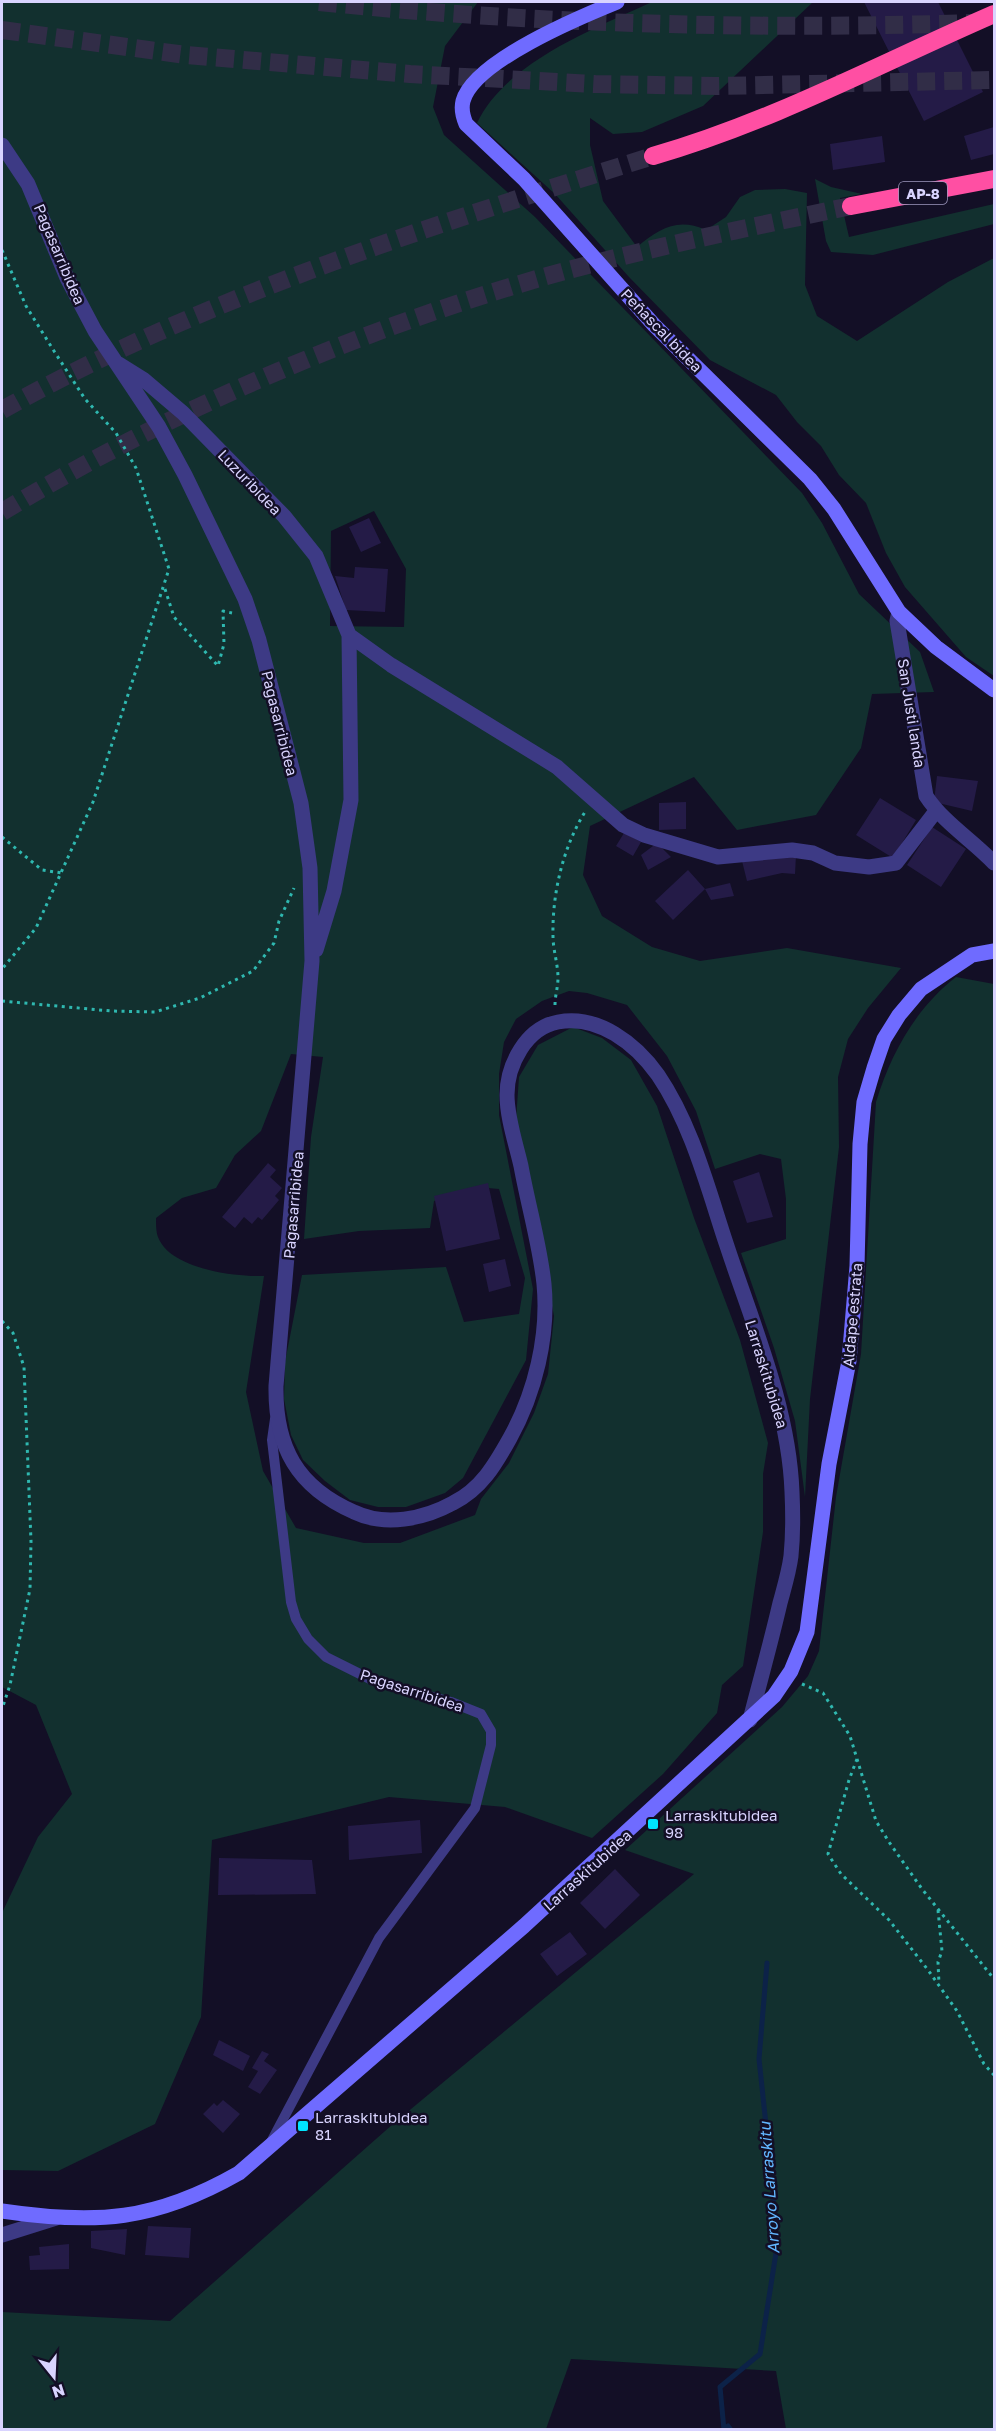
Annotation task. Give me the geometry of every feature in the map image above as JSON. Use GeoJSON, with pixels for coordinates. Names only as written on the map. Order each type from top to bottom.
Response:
{"type":"FeatureCollection","features":[{"type":"Feature","properties":{"kind":"highway"},"geometry":{"type":"LineString","coordinates":[[652,156],[700,143],[774,115],[994,14]]}},
{"type":"Feature","properties":{"kind":"highway","name":"AP-8"},"geometry":{"type":"LineString","coordinates":[[851,206],[994,179]]}},
{"type":"Feature","properties":{"kind":"street","name":"Peñascal bidea"},"geometry":{"type":"LineString","coordinates":[[617,2],[535,39],[481,76],[469,90],[464,101],[463,115],[466,124],[524,179],[654,325],[810,479],[834,509],[899,612],[936,647],[994,690]]}},
{"type":"Feature","properties":{"kind":"street","name":"Pagasarribidea"},"geometry":{"type":"LineString","coordinates":[[2,145],[28,184],[67,278],[113,359],[159,427],[185,474],[253,617],[300,803],[310,868],[312,961],[276,1414]]}},
{"type":"Feature","properties":{"kind":"street","name":"Luzuribidea"},"geometry":{"type":"LineString","coordinates":[[113,359],[143,379],[183,413],[284,516],[316,556],[349,635],[351,800],[334,891],[312,961]]}},
{"type":"Feature","properties":{"kind":"street","name":"San Justi landa"},"geometry":{"type":"LineString","coordinates":[[899,612],[897,621],[926,796],[936,811],[957,827],[994,863]]}},
{"type":"Feature","properties":{"kind":"street"},"geometry":{"type":"LineString","coordinates":[[349,635],[391,665],[557,767],[624,825],[685,849],[718,857],[792,850],[813,853],[835,862],[869,867],[896,863],[936,811]]}},
{"type":"Feature","properties":{"kind":"street","name":"Aldape estrata"},"geometry":{"type":"LineString","coordinates":[[750,1720],[774,1696],[787,1677],[800,1653],[807,1632],[829,1464],[849,1361],[857,1266],[860,1144],[864,1102],[874,1068],[884,1039],[899,1015],[921,989],[972,955],[993,947]]}},
{"type":"Feature","properties":{"kind":"street","name":"Larraskitubidea"},"geometry":{"type":"LineString","coordinates":[[2,2211],[56,2218],[114,2218],[147,2213],[177,2204],[239,2173],[524,1926],[750,1720],[791,1557],[792,1490],[784,1424],[701,1170],[676,1104],[655,1071],[617,1034],[590,1022],[556,1022],[532,1034],[513,1064],[507,1095],[544,1285],[543,1339],[532,1390],[494,1468],[468,1496],[434,1514],[394,1521],[361,1516],[329,1501],[301,1476],[285,1448],[276,1414]]}},
{"type":"Feature","properties":{"kind":"street"},"geometry":{"type":"LineString","coordinates":[[2,2235],[56,2218]]}},
{"type":"Feature","properties":{"kind":"lane","name":"Pagasarribidea"},"geometry":{"type":"LineString","coordinates":[[267,2150],[379,1938],[475,1808],[491,1744],[491,1731],[482,1714],[451,1702],[374,1681],[326,1657],[308,1639],[296,1619],[288,1582],[272,1440],[276,1414]]}},
{"type":"Feature","properties":{"kind":"path"},"geometry":{"type":"LineString","coordinates":[[2,250],[32,315],[85,399],[116,433],[136,468],[169,569],[93,802],[63,873],[36,928],[2,969]]}},
{"type":"Feature","properties":{"kind":"path"},"geometry":{"type":"LineString","coordinates":[[165,587],[174,617],[218,666],[224,644],[223,611],[253,617]]}},
{"type":"Feature","properties":{"kind":"path"},"geometry":{"type":"LineString","coordinates":[[556,1022],[558,977],[553,937],[563,860],[572,834],[585,812],[597,801]]}},
{"type":"Feature","properties":{"kind":"path"},"geometry":{"type":"LineString","coordinates":[[2,837],[42,870],[63,873]]}},
{"type":"Feature","properties":{"kind":"path"},"geometry":{"type":"LineString","coordinates":[[2,1001],[111,1011],[155,1012],[200,998],[253,971],[274,943],[289,893],[310,868]]}},
{"type":"Feature","properties":{"kind":"path"},"geometry":{"type":"LineString","coordinates":[[2,1322],[14,1333],[24,1367],[31,1541],[30,1589],[10,1685],[2,1709]]}},
{"type":"Feature","properties":{"kind":"path"},"geometry":{"type":"LineString","coordinates":[[787,1677],[823,1693],[850,1736],[876,1821],[938,1909],[994,1979]]}},
{"type":"Feature","properties":{"kind":"path"},"geometry":{"type":"LineString","coordinates":[[857,1759],[828,1854],[841,1874],[890,1920],[957,2011],[984,2064],[994,2075]]}},
{"type":"Feature","properties":{"kind":"path"},"geometry":{"type":"LineString","coordinates":[[938,1909],[942,1951],[938,1962],[939,1986]]}},
{"type":"Feature","properties":{"kind":"green space"},"geometry":{"type":"Polygon","coordinates":[[[2,2],[478,2],[445,46],[433,107],[444,135],[535,217],[802,493],[822,523],[859,594],[920,652],[934,692],[872,694],[861,748],[816,815],[737,830],[694,777],[590,826],[583,875],[602,916],[652,947],[700,961],[787,948],[901,968],[868,1008],[848,1039],[838,1077],[839,1147],[810,1399],[805,1497],[795,1421],[774,1348],[741,1253],[786,1239],[786,1199],[781,1159],[760,1154],[715,1169],[696,1111],[667,1056],[627,1005],[587,993],[569,991],[542,1001],[516,1019],[504,1042],[499,1074],[499,1115],[533,1289],[526,1360],[463,1478],[445,1493],[406,1507],[378,1507],[350,1500],[325,1481],[303,1460],[291,1435],[284,1399],[285,1362],[302,1275],[446,1267],[464,1322],[519,1314],[525,1278],[499,1189],[477,1187],[434,1201],[430,1228],[359,1231],[304,1239],[311,1137],[323,1057],[291,1054],[261,1131],[235,1155],[216,1188],[182,1198],[156,1218],[156,1230],[165,1248],[189,1264],[221,1273],[264,1276],[246,1392],[263,1471],[296,1528],[364,1543],[400,1543],[475,1515],[481,1499],[509,1463],[534,1413],[548,1374],[554,1316],[516,1120],[519,1077],[538,1045],[573,1027],[602,1038],[631,1060],[657,1106],[694,1218],[740,1340],[768,1443],[763,1474],[763,1532],[743,1666],[722,1685],[717,1713],[663,1774],[592,1838],[505,1807],[389,1797],[212,1840],[201,2017],[155,2124],[58,2171],[2,2170],[2,1913],[38,1837],[72,1794],[36,1705],[2,1687],[2,2]],[[374,511],[331,531],[330,626],[404,627],[406,569],[374,511]]]}},
{"type":"Feature","properties":{"kind":"green space"},"geometry":{"type":"Polygon","coordinates":[[[652,2],[813,2],[703,106],[642,132],[613,134],[590,118],[590,145],[603,201],[637,247],[661,230],[677,225],[696,226],[706,230],[726,217],[740,197],[755,190],[785,189],[807,193],[805,285],[817,316],[857,341],[948,282],[994,258],[994,676],[966,657],[905,587],[886,553],[866,503],[839,475],[821,446],[797,422],[776,395],[710,360],[629,277],[555,194],[477,123],[490,101],[508,82],[530,65],[579,36],[652,2]]]}},
{"type":"Feature","properties":{"kind":"green space"},"geometry":{"type":"Polygon","coordinates":[[[815,179],[831,187],[862,194],[840,198],[849,237],[994,204],[994,224],[873,255],[831,252],[826,241],[815,179]]]}},
{"type":"Feature","properties":{"kind":"green space"},"geometry":{"type":"Polygon","coordinates":[[[956,977],[994,984],[994,2429],[786,2429],[776,2371],[571,2359],[546,2429],[2,2429],[2,2312],[170,2321],[393,2124],[694,1874],[625,1850],[782,1707],[808,1676],[819,1651],[836,1497],[861,1354],[876,1102],[897,1049],[917,1017],[956,977]]]}},
{"type":"Feature","properties":{"kind":"building"},"geometry":{"type":"Polygon","coordinates":[[[864,2],[938,2],[983,92],[924,121],[864,2]]]}},
{"type":"Feature","properties":{"kind":"building"},"geometry":{"type":"Polygon","coordinates":[[[994,127],[994,154],[971,160],[964,136],[994,127]]]}},
{"type":"Feature","properties":{"kind":"building"},"geometry":{"type":"Polygon","coordinates":[[[882,136],[885,162],[833,170],[830,144],[882,136]]]}},
{"type":"Feature","properties":{"kind":"building"},"geometry":{"type":"Polygon","coordinates":[[[369,518],[381,543],[361,552],[349,527],[369,518]]]}},
{"type":"Feature","properties":{"kind":"building"},"geometry":{"type":"Polygon","coordinates":[[[355,567],[388,569],[385,612],[346,610],[335,576],[354,578],[355,567]]]}},
{"type":"Feature","properties":{"kind":"building"},"geometry":{"type":"Polygon","coordinates":[[[937,776],[978,781],[972,811],[934,802],[937,776]]]}},
{"type":"Feature","properties":{"kind":"building"},"geometry":{"type":"Polygon","coordinates":[[[880,798],[916,820],[893,858],[856,835],[880,798]]]}},
{"type":"Feature","properties":{"kind":"building"},"geometry":{"type":"Polygon","coordinates":[[[686,802],[686,829],[659,830],[659,803],[686,802]]]}},
{"type":"Feature","properties":{"kind":"building"},"geometry":{"type":"Polygon","coordinates":[[[932,827],[966,849],[941,887],[907,865],[932,827]]]}},
{"type":"Feature","properties":{"kind":"building"},"geometry":{"type":"Polygon","coordinates":[[[624,833],[641,842],[633,856],[616,846],[624,833]]]}},
{"type":"Feature","properties":{"kind":"building"},"geometry":{"type":"Polygon","coordinates":[[[657,843],[671,857],[648,870],[641,855],[657,843]]]}},
{"type":"Feature","properties":{"kind":"building"},"geometry":{"type":"Polygon","coordinates":[[[796,855],[795,874],[782,873],[747,881],[742,861],[796,855]]]}},
{"type":"Feature","properties":{"kind":"building"},"geometry":{"type":"Polygon","coordinates":[[[688,870],[705,889],[673,920],[655,901],[688,870]]]}},
{"type":"Feature","properties":{"kind":"building"},"geometry":{"type":"Polygon","coordinates":[[[730,883],[734,896],[711,900],[705,889],[730,883]]]}},
{"type":"Feature","properties":{"kind":"building"},"geometry":{"type":"Polygon","coordinates":[[[268,1163],[276,1170],[270,1177],[282,1188],[275,1196],[279,1200],[262,1220],[258,1217],[252,1224],[244,1217],[235,1228],[222,1217],[268,1163]]]}},
{"type":"Feature","properties":{"kind":"building"},"geometry":{"type":"Polygon","coordinates":[[[759,1172],[773,1217],[747,1223],[733,1181],[759,1172]]]}},
{"type":"Feature","properties":{"kind":"building"},"geometry":{"type":"Polygon","coordinates":[[[488,1183],[500,1239],[446,1251],[434,1196],[488,1183]]]}},
{"type":"Feature","properties":{"kind":"building"},"geometry":{"type":"Polygon","coordinates":[[[505,1259],[511,1286],[489,1292],[483,1264],[505,1259]]]}},
{"type":"Feature","properties":{"kind":"building"},"geometry":{"type":"Polygon","coordinates":[[[420,1820],[422,1853],[349,1860],[348,1826],[420,1820]]]}},
{"type":"Feature","properties":{"kind":"building"},"geometry":{"type":"Polygon","coordinates":[[[219,1858],[312,1860],[316,1894],[218,1895],[219,1858]]]}},
{"type":"Feature","properties":{"kind":"building"},"geometry":{"type":"Polygon","coordinates":[[[615,1869],[640,1895],[605,1929],[580,1903],[615,1869]]]}},
{"type":"Feature","properties":{"kind":"building"},"geometry":{"type":"Polygon","coordinates":[[[570,1932],[587,1954],[557,1976],[540,1954],[570,1932]]]}},
{"type":"Feature","properties":{"kind":"building"},"geometry":{"type":"Polygon","coordinates":[[[219,2040],[250,2056],[243,2071],[213,2055],[219,2040]]]}},
{"type":"Feature","properties":{"kind":"building"},"geometry":{"type":"Polygon","coordinates":[[[262,2051],[269,2054],[264,2061],[277,2070],[260,2094],[248,2087],[258,2071],[252,2068],[262,2051]]]}},
{"type":"Feature","properties":{"kind":"building"},"geometry":{"type":"Polygon","coordinates":[[[223,2100],[240,2114],[223,2133],[203,2114],[214,2103],[217,2106],[223,2100]]]}},
{"type":"Feature","properties":{"kind":"building"},"geometry":{"type":"Polygon","coordinates":[[[148,2226],[191,2228],[189,2258],[145,2255],[148,2226]]]}},
{"type":"Feature","properties":{"kind":"building"},"geometry":{"type":"Polygon","coordinates":[[[127,2229],[125,2255],[91,2248],[91,2231],[127,2229]]]}},
{"type":"Feature","properties":{"kind":"building"},"geometry":{"type":"Polygon","coordinates":[[[69,2244],[69,2269],[30,2270],[29,2256],[40,2255],[39,2247],[69,2244]]]}},
{"type":"Feature","properties":{"kind":"waterway","name":"Arroyo Larraskitu"},"geometry":{"type":"LineString","coordinates":[[724,2430],[720,2387],[760,2354],[776,2253],[773,2191],[759,2059],[767,1963]]}},
{"type":"Feature","properties":{"kind":"waterway","name":"Arroyo Larraskitu"},"geometry":{"type":"LineString","coordinates":[[728,2426],[731,2430]]}},
{"type":"Feature","properties":{"kind":"tunnel"},"geometry":{"type":"LineString","coordinates":[[319,2],[482,16],[645,23],[808,26],[972,23]]}},
{"type":"Feature","properties":{"kind":"tunnel"},"geometry":{"type":"LineString","coordinates":[[2,30],[186,55],[410,74],[595,84],[718,86],[994,80]]}},
{"type":"Feature","properties":{"kind":"tunnel"},"geometry":{"type":"LineString","coordinates":[[2,410],[79,369],[158,332],[320,266],[486,209],[653,156]]}},
{"type":"Feature","properties":{"kind":"tunnel"},"geometry":{"type":"LineString","coordinates":[[2,512],[66,475],[196,408],[263,378],[400,324],[578,267],[695,239],[851,206]]}},
{"type":"Feature","properties":{"kind":"place","name":"Larraskitubidea 98"},"geometry":{"type":"Point","coordinates":[653,1824]}},
{"type":"Feature","properties":{"kind":"place","name":"Larraskitubidea 81"},"geometry":{"type":"Point","coordinates":[303,2126]}}]}
